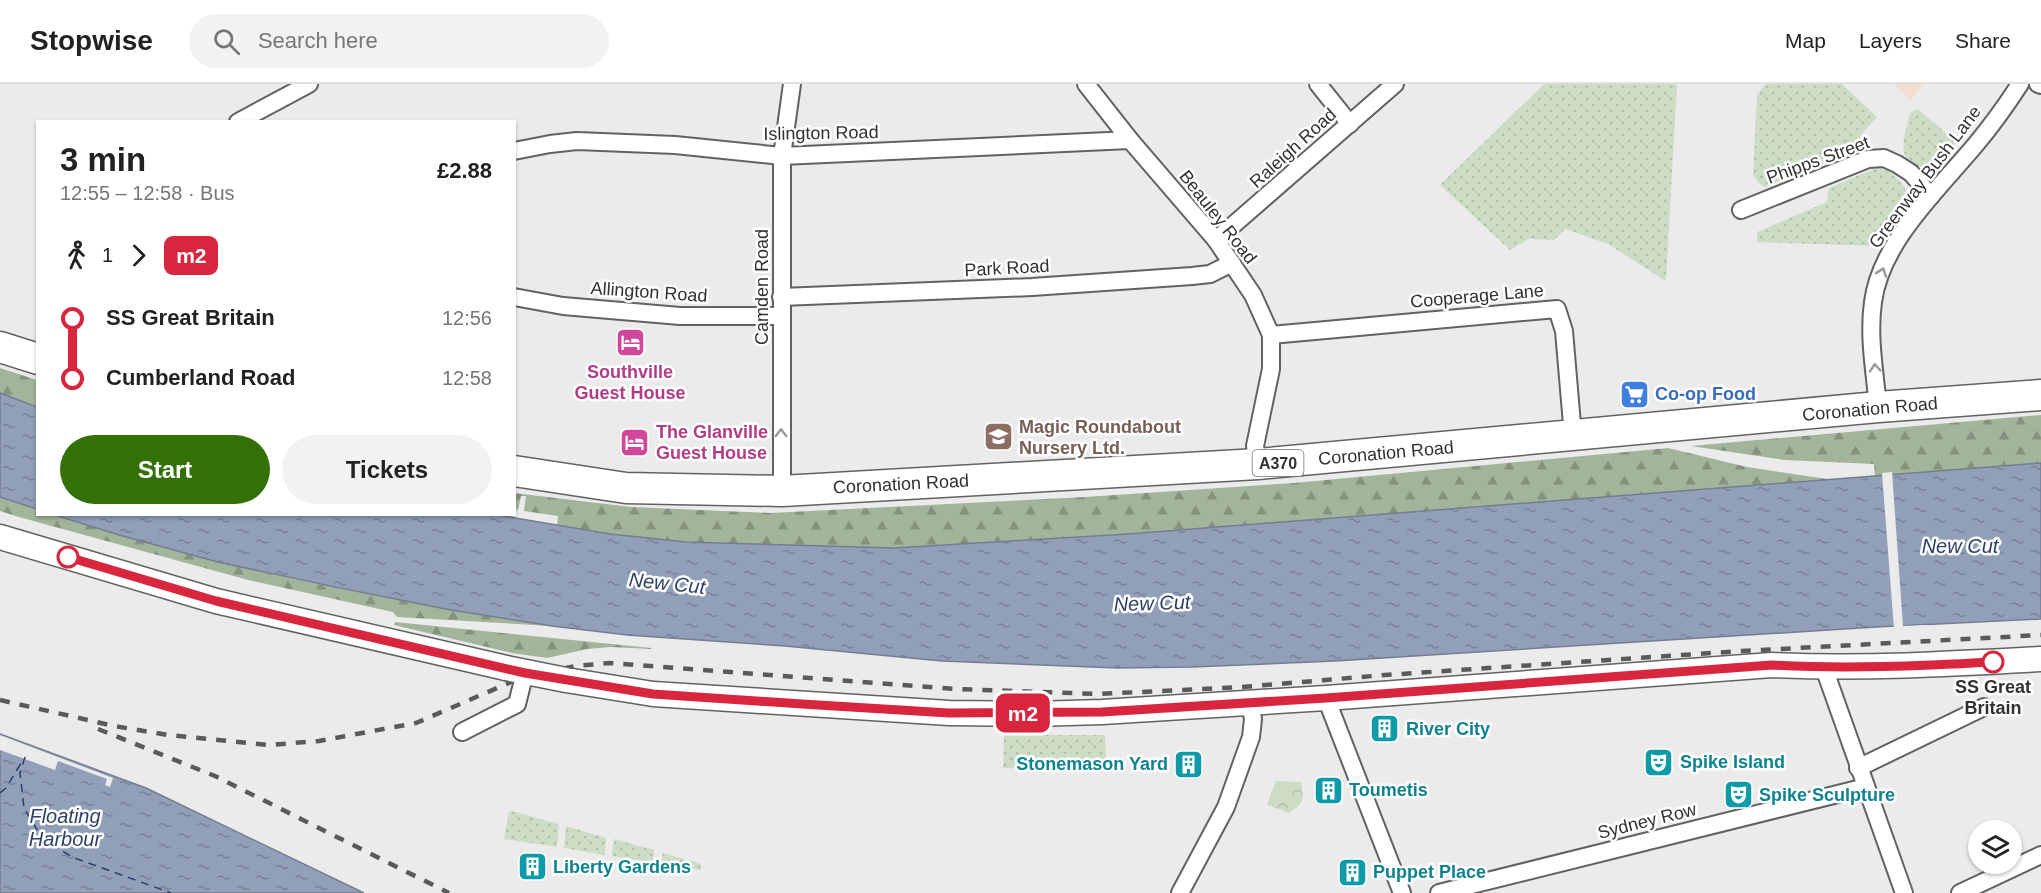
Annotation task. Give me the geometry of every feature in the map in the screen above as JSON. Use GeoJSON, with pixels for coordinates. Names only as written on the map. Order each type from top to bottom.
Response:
{"type":"FeatureCollection","features":[{"type":"Feature","properties":{"kind":"highway"},"geometry":{"type":"LineString","coordinates":[[0,347],[36,352]]}},
{"type":"Feature","properties":{"kind":"highway","name":"Coronation Road"},"geometry":{"type":"LineString","coordinates":[[516,471],[626,488],[782,491],[1258,465],[1878,407],[2041,395]]}},
{"type":"Feature","properties":{"kind":"street"},"geometry":{"type":"LineString","coordinates":[[242,120],[309,84]]}},
{"type":"Feature","properties":{"kind":"street","name":"Camden Road"},"geometry":{"type":"LineString","coordinates":[[782,491],[782,156],[792,84]]}},
{"type":"Feature","properties":{"kind":"street","name":"Beauley Road"},"geometry":{"type":"LineString","coordinates":[[1086,84],[1130,140],[1216,240],[1253,295],[1271,335],[1271,369],[1255,446],[1258,465]]}},
{"type":"Feature","properties":{"kind":"street"},"geometry":{"type":"LineString","coordinates":[[1318,84],[1350,124]]}},
{"type":"Feature","properties":{"kind":"street","name":"Raleigh Road"},"geometry":{"type":"LineString","coordinates":[[1216,240],[1395,84]]}},
{"type":"Feature","properties":{"kind":"street","name":"Greenway Bush Lane"},"geometry":{"type":"LineString","coordinates":[[1878,407],[1871,329],[1873,301],[1882,267],[1897,241],[1931,196],[1978,141],[2020,84]]}},
{"type":"Feature","properties":{"kind":"street","name":"Islington Road"},"geometry":{"type":"LineString","coordinates":[[516,151],[578,141],[675,145],[782,156],[1130,140]]}},
{"type":"Feature","properties":{"kind":"street","name":"Phipps Street"},"geometry":{"type":"LineString","coordinates":[[1741,210],[1868,159],[1884,158],[1911,173],[1931,196]]}},
{"type":"Feature","properties":{"kind":"street","name":"Park Road"},"geometry":{"type":"LineString","coordinates":[[781,297],[1032,286],[1192,276],[1210,274],[1232,263]]}},
{"type":"Feature","properties":{"kind":"street","name":"Allington Road"},"geometry":{"type":"LineString","coordinates":[[516,297],[562,306],[680,316],[781,316]]}},
{"type":"Feature","properties":{"kind":"street","name":"Cooperage Lane"},"geometry":{"type":"LineString","coordinates":[[1271,335],[1557,309],[1564,331],[1573,436]]}},
{"type":"Feature","properties":{"kind":"street"},"geometry":{"type":"LineString","coordinates":[[0,537],[216,601],[517,678],[566,680],[653,694],[949,713],[1102,712],[1772,665],[1824,668],[2041,659]]}},
{"type":"Feature","properties":{"kind":"street"},"geometry":{"type":"LineString","coordinates":[[1824,668],[1904,893]]}},
{"type":"Feature","properties":{"kind":"street"},"geometry":{"type":"LineString","coordinates":[[462,732],[517,704],[517,678]]}},
{"type":"Feature","properties":{"kind":"street"},"geometry":{"type":"LineString","coordinates":[[1326,698],[1402,893]]}},
{"type":"Feature","properties":{"kind":"street"},"geometry":{"type":"LineString","coordinates":[[1180,893],[1226,807],[1251,736],[1253,719],[1250,702]]}},
{"type":"Feature","properties":{"kind":"street"},"geometry":{"type":"LineString","coordinates":[[1858,768],[1984,707]]}},
{"type":"Feature","properties":{"kind":"street","name":"Sydney Row"},"geometry":{"type":"LineString","coordinates":[[1438,893],[1866,787]]}},
{"type":"Feature","properties":{"kind":"street"},"geometry":{"type":"LineString","coordinates":[[1960,893],[2041,855]]}},
{"type":"Feature","properties":{"kind":"shaded area"},"geometry":{"type":"Polygon","coordinates":[[[1894,84],[1924,84],[1911,100],[1894,84]]]}},
{"type":"Feature","properties":{"kind":"green space"},"geometry":{"type":"Polygon","coordinates":[[[1544,84],[1677,84],[1666,281],[1608,244],[1565,229],[1554,240],[1529,239],[1510,250],[1440,185],[1544,84]]]}},
{"type":"Feature","properties":{"kind":"green space"},"geometry":{"type":"Polygon","coordinates":[[[1765,84],[1842,84],[1877,117],[1860,136],[1861,141],[1856,148],[1765,187],[1753,175],[1757,96],[1765,84]]]}},
{"type":"Feature","properties":{"kind":"green space"},"geometry":{"type":"Polygon","coordinates":[[[1918,109],[1956,142],[1932,169],[1911,162],[1904,150],[1910,113],[1918,109]]]}},
{"type":"Feature","properties":{"kind":"green space"},"geometry":{"type":"Polygon","coordinates":[[[1876,168],[1891,173],[1905,188],[1906,193],[1904,206],[1878,246],[1757,242],[1757,232],[1827,202],[1829,188],[1876,168]]]}},
{"type":"Feature","properties":{"kind":"green space"},"geometry":{"type":"Polygon","coordinates":[[[0,368],[36,380],[36,407],[0,393],[0,368]]]}},
{"type":"Feature","properties":{"kind":"green space"},"geometry":{"type":"Polygon","coordinates":[[[2041,415],[2041,463],[1875,477],[1874,464],[1785,460],[1691,446],[2041,415]]]}},
{"type":"Feature","properties":{"kind":"green space"},"geometry":{"type":"Polygon","coordinates":[[[1668,448],[1747,467],[1834,480],[1128,534],[895,548],[686,542],[610,534],[557,525],[558,516],[524,511],[526,496],[521,496],[518,510],[516,509],[516,493],[631,507],[771,513],[1085,497],[1294,483],[1668,448]]]}},
{"type":"Feature","properties":{"kind":"green space"},"geometry":{"type":"Polygon","coordinates":[[[0,497],[36,509],[36,516],[68,519],[153,545],[258,571],[384,597],[552,626],[397,617],[393,612],[248,580],[0,511],[0,497]]]}},
{"type":"Feature","properties":{"kind":"green space"},"geometry":{"type":"Polygon","coordinates":[[[395,622],[651,649],[611,647],[587,649],[547,658],[512,653],[394,625],[395,622]]]}},
{"type":"Feature","properties":{"kind":"green space"},"geometry":{"type":"Polygon","coordinates":[[[1004,735],[1105,735],[1106,766],[1003,768],[1004,735]]]}},
{"type":"Feature","properties":{"kind":"green space"},"geometry":{"type":"Polygon","coordinates":[[[1276,781],[1301,782],[1303,793],[1301,803],[1289,813],[1267,805],[1276,781]]]}},
{"type":"Feature","properties":{"kind":"green space"},"geometry":{"type":"Polygon","coordinates":[[[509,812],[559,824],[557,847],[504,839],[509,812]]]}},
{"type":"Feature","properties":{"kind":"green space"},"geometry":{"type":"Polygon","coordinates":[[[566,826],[606,838],[605,855],[564,848],[566,826]]]}},
{"type":"Feature","properties":{"kind":"green space"},"geometry":{"type":"Polygon","coordinates":[[[614,839],[654,850],[653,863],[612,856],[614,839]]]}},
{"type":"Feature","properties":{"kind":"green space"},"geometry":{"type":"Polygon","coordinates":[[[663,853],[701,864],[701,870],[661,864],[663,853]]]}},
{"type":"Feature","properties":{"kind":"water"},"geometry":{"type":"Polygon","coordinates":[[[0,393],[36,407],[36,509],[0,497],[0,393]]]}},
{"type":"Feature","properties":{"kind":"water","name":"New Cut"},"geometry":{"type":"Polygon","coordinates":[[[2041,463],[2041,619],[1876,627],[1335,661],[1192,667],[1117,668],[942,661],[785,646],[627,635],[451,610],[218,562],[58,516],[504,516],[610,534],[686,542],[895,548],[1128,534],[2041,463]]]}},
{"type":"Feature","properties":{"kind":"water","name":"Floating Harbour"},"geometry":{"type":"Polygon","coordinates":[[[0,734],[146,788],[364,893],[0,893],[0,734]]]}},
{"type":"Feature","properties":{"kind":"pier"},"geometry":{"type":"Polygon","coordinates":[[[1892,472],[1903,626],[1930,625],[1930,627],[1894,629],[1882,473],[1892,472]]]}},
{"type":"Feature","properties":{"kind":"pier"},"geometry":{"type":"Polygon","coordinates":[[[0,735],[113,778],[110,787],[105,785],[107,779],[58,761],[55,770],[0,750],[0,735]]]}},
{"type":"Feature","properties":{"kind":"ferry route"},"geometry":{"type":"LineString","coordinates":[[25,757],[20,773],[24,808],[42,838],[72,857],[171,893]]}},
{"type":"Feature","properties":{"kind":"ferry route"},"geometry":{"type":"LineString","coordinates":[[0,793],[6,788],[23,760]]}},
{"type":"Feature","properties":{"kind":"railway"},"geometry":{"type":"LineString","coordinates":[[0,700],[114,726],[168,735],[269,745],[319,741],[416,723],[518,679],[575,666],[610,663],[956,689],[1099,694],[1242,687],[1742,651],[2041,635]]}},
{"type":"Feature","properties":{"kind":"railway"},"geometry":{"type":"LineString","coordinates":[[98,729],[215,776],[449,893]]}},
{"type":"Feature","properties":{"kind":"bus line","name":"m2"},"geometry":{"type":"LineString","coordinates":[[68,557],[216,601],[525,673],[653,694],[949,713],[1102,712],[1772,665],[1824,668],[1993,662]]}},
{"type":"Feature","properties":{"kind":"place","name":"Southville Guest House"},"geometry":{"type":"Point","coordinates":[630,343]}},
{"type":"Feature","properties":{"kind":"place","name":"Co-op Food"},"geometry":{"type":"Point","coordinates":[1634,394]}},
{"type":"Feature","properties":{"kind":"place","name":"Magic Roundabout Nursery Ltd."},"geometry":{"type":"Point","coordinates":[998,437]}},
{"type":"Feature","properties":{"kind":"place","name":"The Glanville Guest House"},"geometry":{"type":"Point","coordinates":[635,442]}},
{"type":"Feature","properties":{"kind":"place","name":"SS Great Britain"},"geometry":{"type":"Point","coordinates":[1993,662]}},
{"type":"Feature","properties":{"kind":"place","name":"River City"},"geometry":{"type":"Point","coordinates":[1385,729]}},
{"type":"Feature","properties":{"kind":"place","name":"Spike Island"},"geometry":{"type":"Point","coordinates":[1659,762]}},
{"type":"Feature","properties":{"kind":"place","name":"Stonemason Yard"},"geometry":{"type":"Point","coordinates":[1189,764]}},
{"type":"Feature","properties":{"kind":"place","name":"Toumetis"},"geometry":{"type":"Point","coordinates":[1328,790]}},
{"type":"Feature","properties":{"kind":"place","name":"Spike Sculpture"},"geometry":{"type":"Point","coordinates":[1738,795]}},
{"type":"Feature","properties":{"kind":"place","name":"Liberty Gardens"},"geometry":{"type":"Point","coordinates":[532,867]}},
{"type":"Feature","properties":{"kind":"place","name":"Puppet Place"},"geometry":{"type":"Point","coordinates":[1352,872]}}]}
